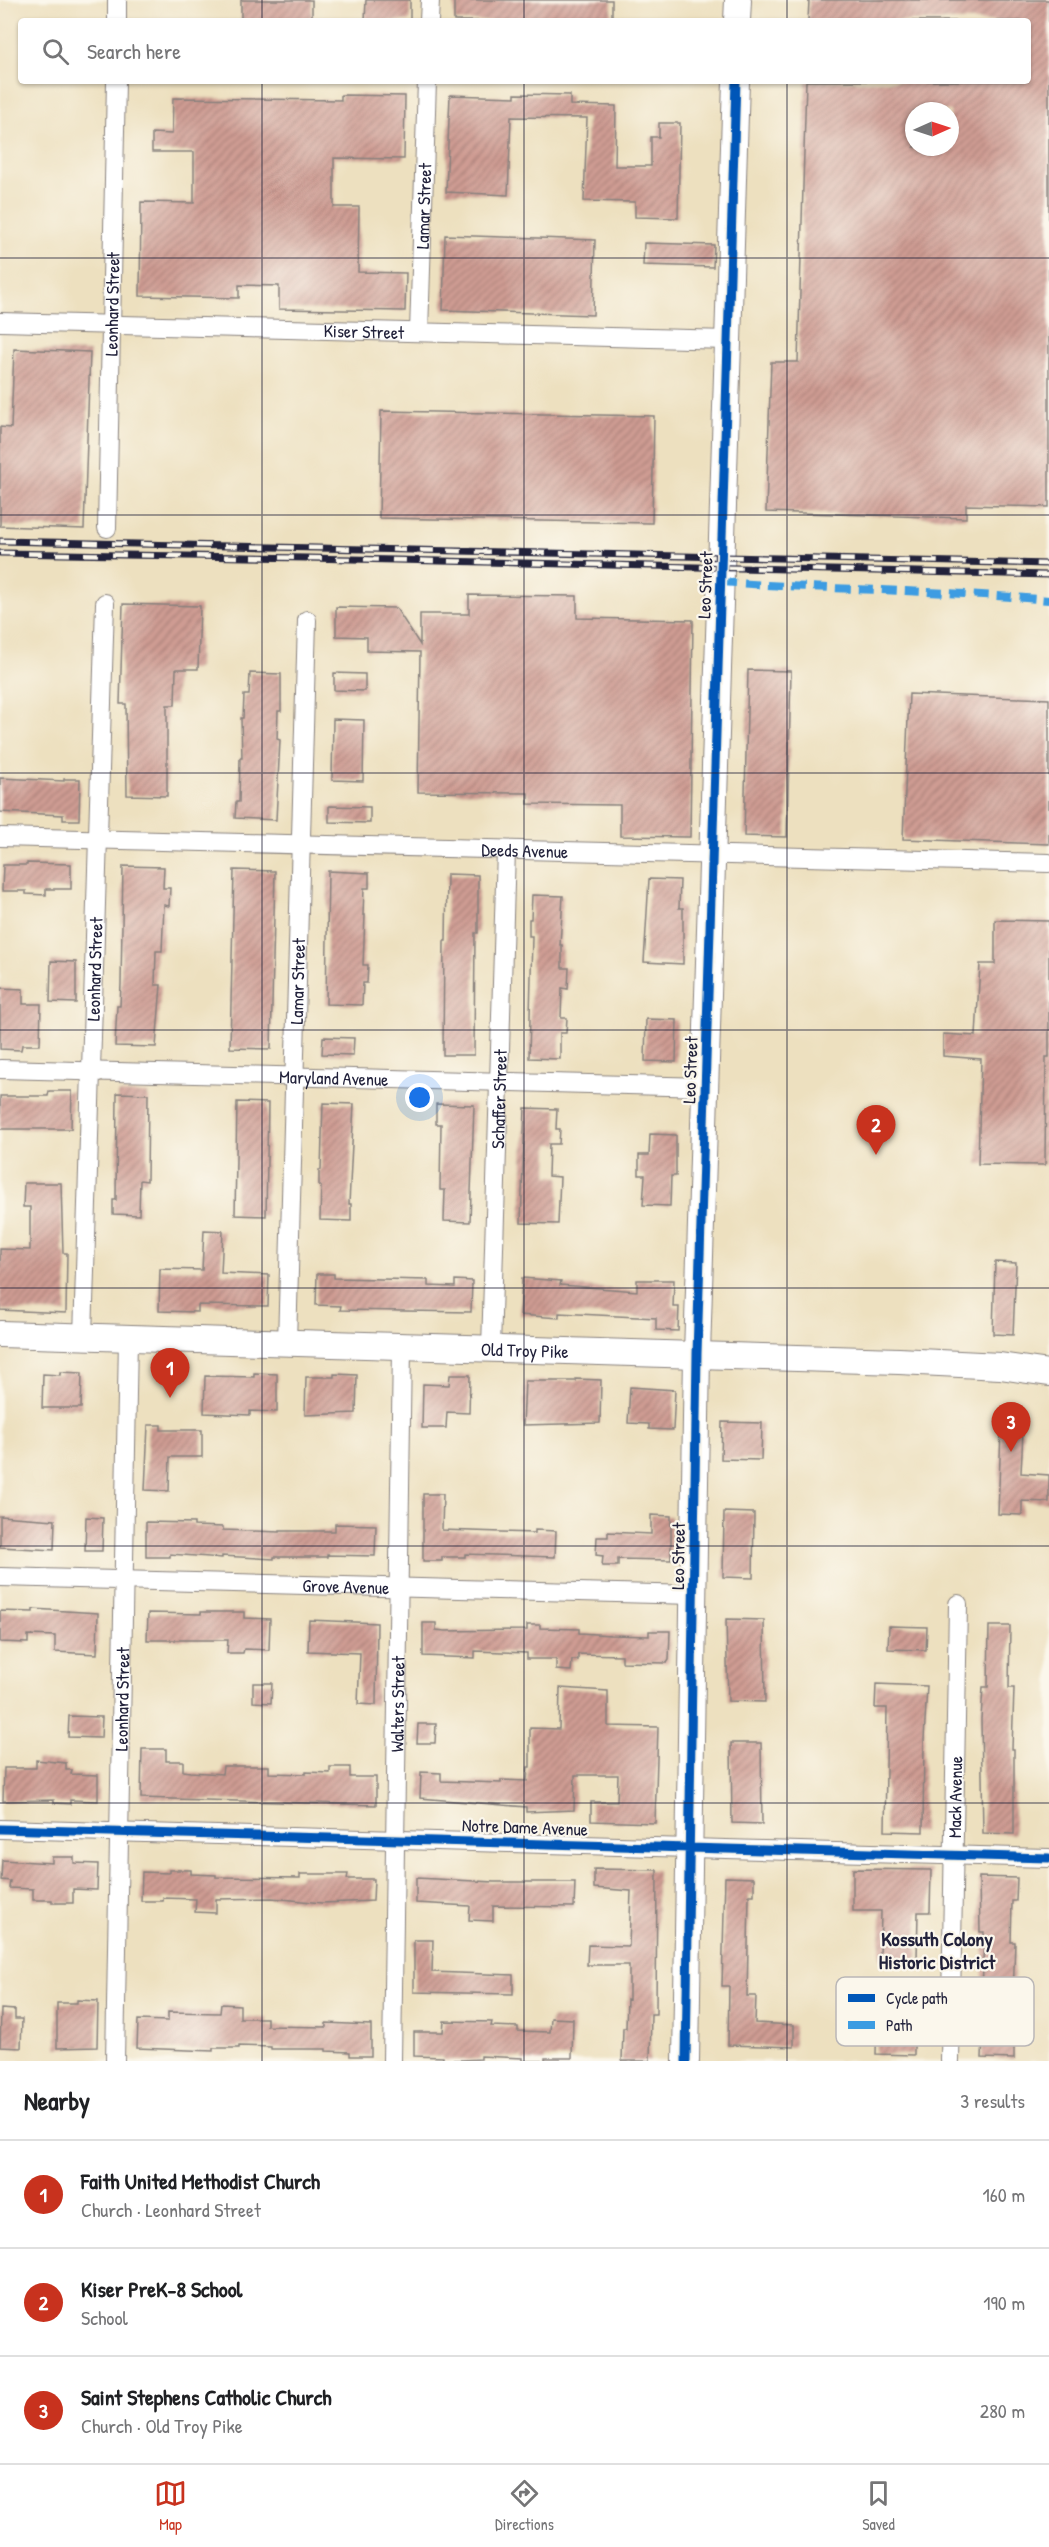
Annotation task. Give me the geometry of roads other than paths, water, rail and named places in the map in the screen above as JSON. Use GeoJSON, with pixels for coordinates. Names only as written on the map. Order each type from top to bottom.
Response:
{"type":"FeatureCollection","features":[{"type":"Feature","properties":{"kind":"street"},"geometry":{"type":"LineString","coordinates":[[117,0],[117,18]]}},
{"type":"Feature","properties":{"kind":"street"},"geometry":{"type":"LineString","coordinates":[[429,18],[430,0]]}},
{"type":"Feature","properties":{"kind":"street"},"geometry":{"type":"LineString","coordinates":[[737,18],[738,0]]}},
{"type":"Feature","properties":{"kind":"street","name":"Leonhard Street"},"geometry":{"type":"LineString","coordinates":[[107,528],[116,84]]}},
{"type":"Feature","properties":{"kind":"street","name":"Lamar Street"},"geometry":{"type":"LineString","coordinates":[[419,332],[427,84]]}},
{"type":"Feature","properties":{"kind":"street","name":"Leo Street"},"geometry":{"type":"LineString","coordinates":[[686,2061],[697,1354],[735,84]]}},
{"type":"Feature","properties":{"kind":"street","name":"Kiser Street"},"geometry":{"type":"LineString","coordinates":[[0,322],[729,340]]}},
{"type":"Feature","properties":{"kind":"street","name":"Leonhard Street"},"geometry":{"type":"LineString","coordinates":[[83,1337],[105,603]]}},
{"type":"Feature","properties":{"kind":"street","name":"Lamar Street"},"geometry":{"type":"LineString","coordinates":[[287,1343],[307,620]]}},
{"type":"Feature","properties":{"kind":"street","name":"Deeds Avenue"},"geometry":{"type":"LineString","coordinates":[[0,837],[1049,863]]}},
{"type":"Feature","properties":{"kind":"street","name":"Schaffer Street"},"geometry":{"type":"LineString","coordinates":[[491,1348],[506,850]]}},
{"type":"Feature","properties":{"kind":"street","name":"Maryland Avenue"},"geometry":{"type":"LineString","coordinates":[[0,1069],[706,1087]]}},
{"type":"Feature","properties":{"kind":"street","name":"Old Troy Pike"},"geometry":{"type":"LineString","coordinates":[[0,1334],[697,1354],[992,1365],[1049,1373]]}},
{"type":"Feature","properties":{"kind":"street","name":"Leonhard Street"},"geometry":{"type":"LineString","coordinates":[[115,2061],[121,1832],[128,1338]]}},
{"type":"Feature","properties":{"kind":"street","name":"Walters Street"},"geometry":{"type":"LineString","coordinates":[[392,2061],[402,1346]]}},
{"type":"Feature","properties":{"kind":"street","name":"Grove Avenue"},"geometry":{"type":"LineString","coordinates":[[0,1577],[694,1595]]}},
{"type":"Feature","properties":{"kind":"street","name":"Mack Avenue"},"geometry":{"type":"LineString","coordinates":[[952,1977],[958,1604]]}},
{"type":"Feature","properties":{"kind":"street","name":"Notre Dame Avenue"},"geometry":{"type":"LineString","coordinates":[[0,1829],[1049,1858]]}},
{"type":"Feature","properties":{"kind":"street","name":"Mack Avenue"},"geometry":{"type":"LineString","coordinates":[[950,2046],[950,2061]]}},
{"type":"Feature","properties":{"kind":"railway"},"geometry":{"type":"LineString","coordinates":[[0,541],[1049,564]]}},
{"type":"Feature","properties":{"kind":"railway"},"geometry":{"type":"LineString","coordinates":[[0,553],[1049,575]]}},
{"type":"Feature","properties":{"kind":"place","name":"Kiser PreK-8 School"},"geometry":{"type":"Point","coordinates":[876,1155]}},
{"type":"Feature","properties":{"kind":"place","name":"Faith United Methodist Church"},"geometry":{"type":"Point","coordinates":[170,1398]}},
{"type":"Feature","properties":{"kind":"place","name":"Saint Stephens Catholic Church"},"geometry":{"type":"Point","coordinates":[1011,1452]}},
{"type":"Feature","properties":{"kind":"district","name":"Kossuth Colony Historic District"},"geometry":{"type":"Point","coordinates":[937,1950]}}]}
